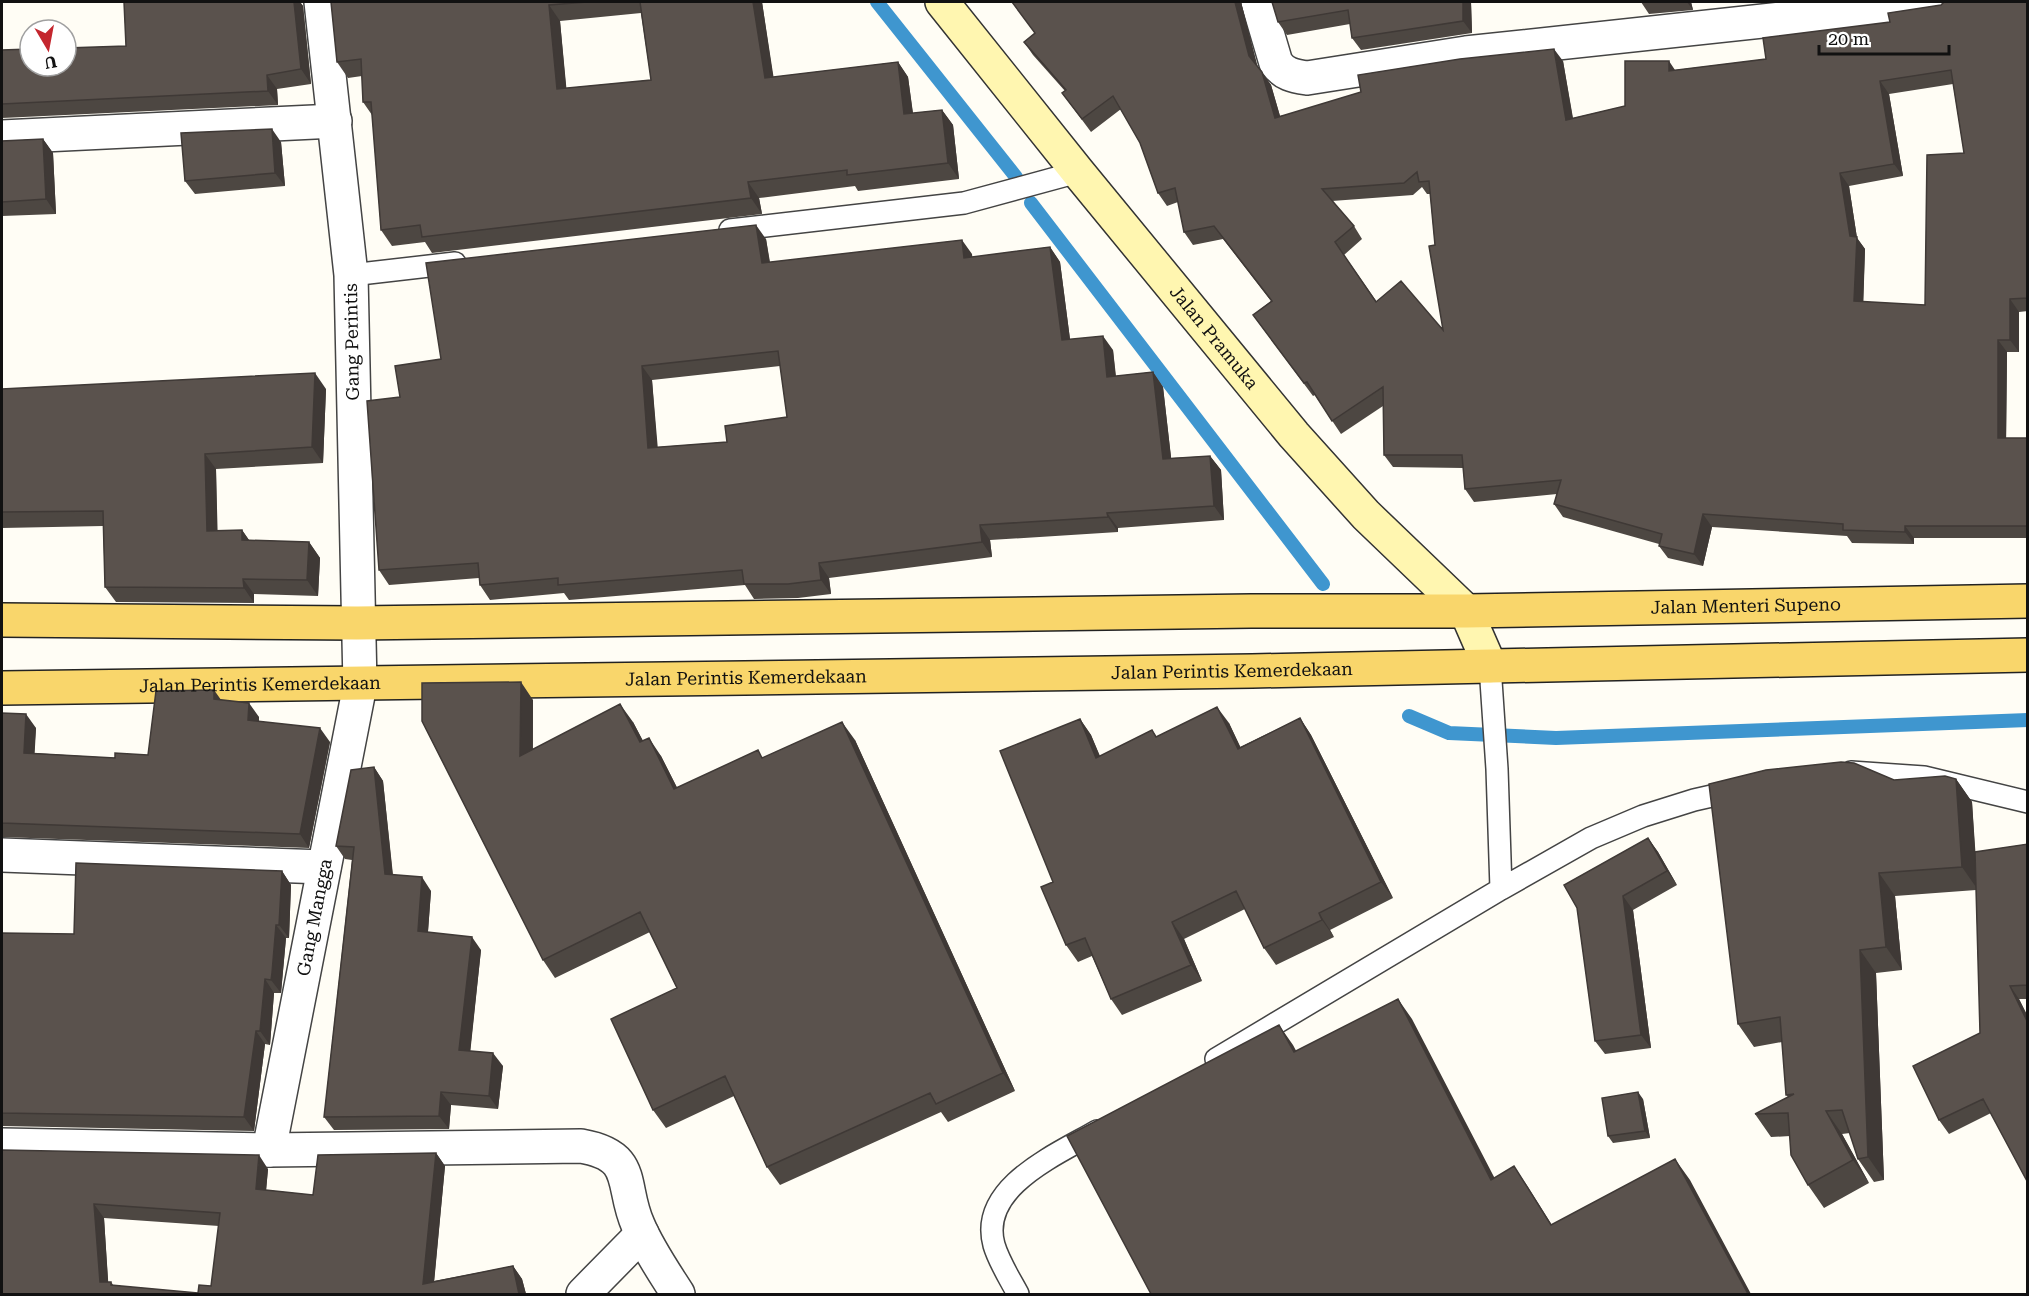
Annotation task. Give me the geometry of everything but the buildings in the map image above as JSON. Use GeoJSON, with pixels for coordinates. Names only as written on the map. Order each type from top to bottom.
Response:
{"type":"FeatureCollection","features":[{"type":"Feature","properties":{"kind":"main road","name":"Jalan Pramuka"},"geometry":{"type":"LineString","coordinates":[[942,2],[1294,435],[1360,510],[1466,611],[1490,666]]}},
{"type":"Feature","properties":{"kind":"main road","name":"Jalan Menteri Supeno"},"geometry":{"type":"LineString","coordinates":[[1466,611],[2028,601]]}},
{"type":"Feature","properties":{"kind":"main road"},"geometry":{"type":"LineString","coordinates":[[2,620],[357,623],[1251,610],[1466,611]]}},
{"type":"Feature","properties":{"kind":"main road"},"geometry":{"type":"LineString","coordinates":[[1490,666],[2028,655]]}},
{"type":"Feature","properties":{"kind":"main road","name":"Jalan Perintis Kemerdekaan"},"geometry":{"type":"LineString","coordinates":[[2,688],[360,685],[1490,666]]}},
{"type":"Feature","properties":{"kind":"street","name":"Gang Perintis"},"geometry":{"type":"LineString","coordinates":[[321,2],[351,275],[360,685]]}},
{"type":"Feature","properties":{"kind":"street"},"geometry":{"type":"LineString","coordinates":[[1258,2],[1276,63],[1281,70],[1291,76],[1321,78],[1466,53],[1939,2]]}},
{"type":"Feature","properties":{"kind":"street"},"geometry":{"type":"LineString","coordinates":[[2,137],[335,121]]}},
{"type":"Feature","properties":{"kind":"street","name":"Gang Mangga"},"geometry":{"type":"LineString","coordinates":[[269,1150],[360,685]]}},
{"type":"Feature","properties":{"kind":"street"},"geometry":{"type":"LineString","coordinates":[[2,855],[324,867]]}},
{"type":"Feature","properties":{"kind":"street"},"geometry":{"type":"LineString","coordinates":[[2,1145],[269,1150],[581,1146],[596,1148],[608,1154],[624,1168],[635,1217],[642,1234],[678,1294]]}},
{"type":"Feature","properties":{"kind":"street"},"geometry":{"type":"LineString","coordinates":[[583,1294],[642,1234]]}},
{"type":"Feature","properties":{"kind":"lane"},"geometry":{"type":"LineString","coordinates":[[705,233],[964,203],[1078,172]]}},
{"type":"Feature","properties":{"kind":"lane"},"geometry":{"type":"LineString","coordinates":[[351,275],[481,260]]}},
{"type":"Feature","properties":{"kind":"lane"},"geometry":{"type":"LineString","coordinates":[[1490,666],[1495,717],[1501,889]]}},
{"type":"Feature","properties":{"kind":"lane"},"geometry":{"type":"LineString","coordinates":[[1835,774],[1857,771],[1924,777],[2028,802]]}},
{"type":"Feature","properties":{"kind":"lane"},"geometry":{"type":"LineString","coordinates":[[1204,1067],[1501,889],[1591,838],[1643,816],[1694,800],[1758,785]]}},
{"type":"Feature","properties":{"kind":"lane"},"geometry":{"type":"LineString","coordinates":[[1018,1294],[994,1246],[995,1212],[1002,1197],[1029,1171],[1112,1122]]}},
{"type":"Feature","properties":{"kind":"waterway"},"geometry":{"type":"LineString","coordinates":[[877,2],[1016,177]]}},
{"type":"Feature","properties":{"kind":"waterway"},"geometry":{"type":"LineString","coordinates":[[1031,203],[1323,584]]}},
{"type":"Feature","properties":{"kind":"waterway"},"geometry":{"type":"LineString","coordinates":[[1409,716],[1449,733],[1556,738],[2028,720]]}}]}
